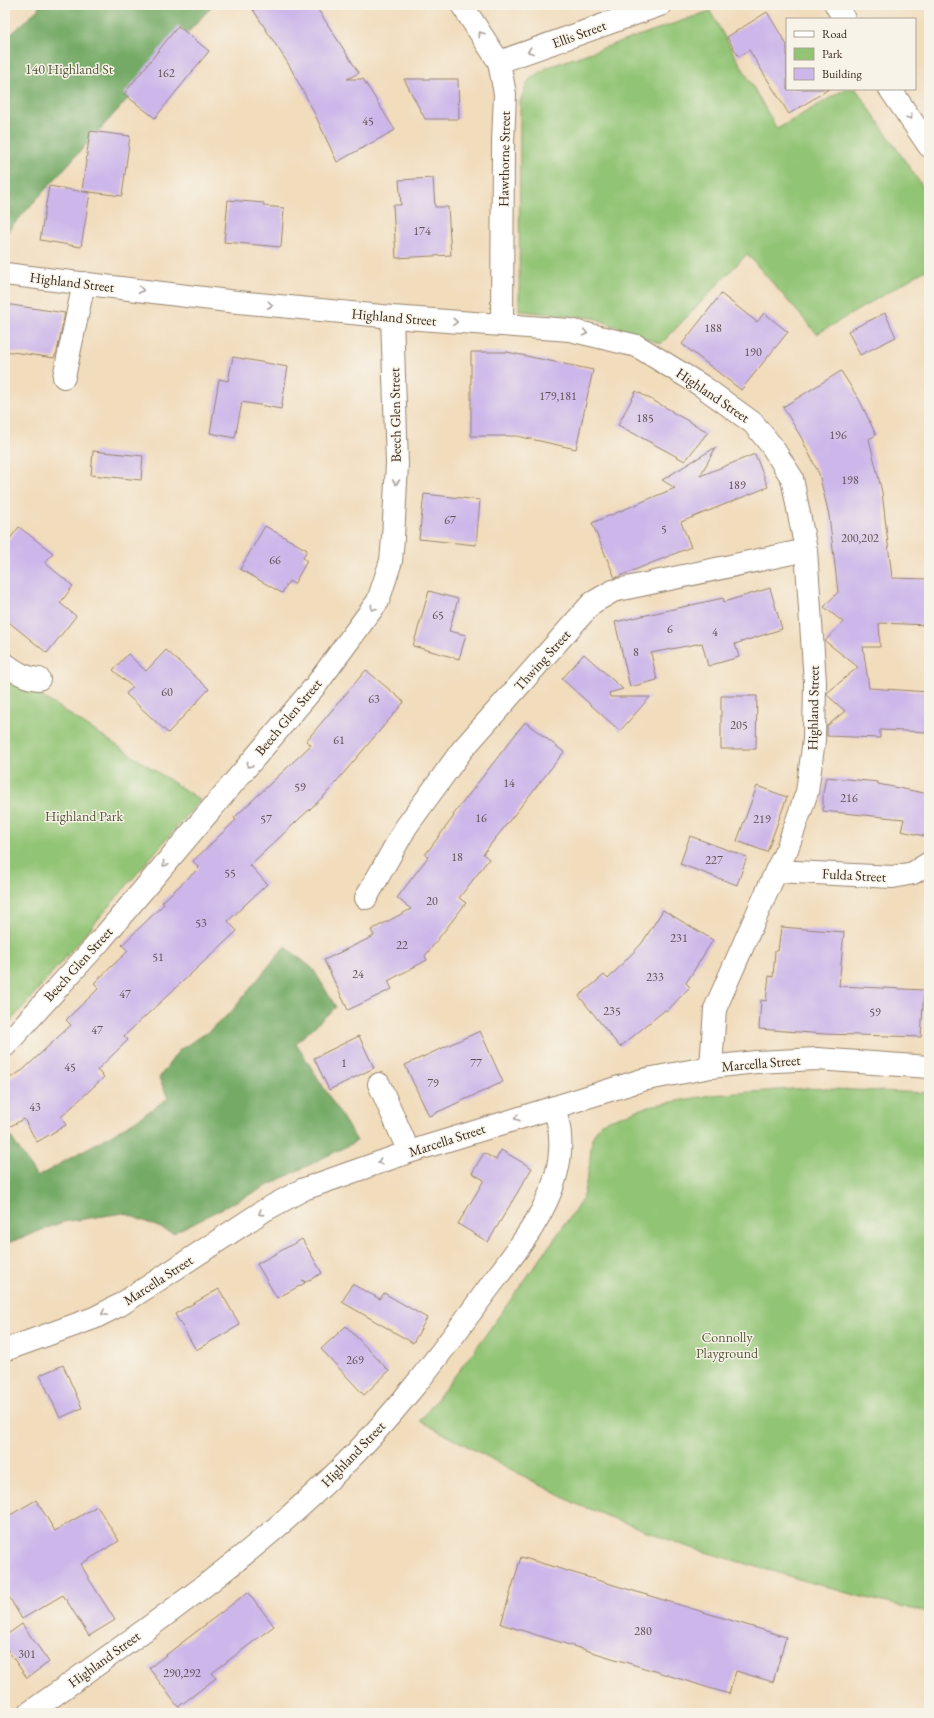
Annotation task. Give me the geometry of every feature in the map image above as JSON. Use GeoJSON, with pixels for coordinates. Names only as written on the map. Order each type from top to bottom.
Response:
{"type":"FeatureCollection","features":[{"type":"Feature","properties":{"kind":"street","name":"Hawthorne Street"},"geometry":{"type":"LineString","coordinates":[[462,5],[499,62],[505,94],[503,142],[502,325]]}},
{"type":"Feature","properties":{"kind":"street","name":"Ellis Street"},"geometry":{"type":"LineString","coordinates":[[499,62],[660,5]]}},
{"type":"Feature","properties":{"kind":"street"},"geometry":{"type":"LineString","coordinates":[[836,5],[843,18]]}},
{"type":"Feature","properties":{"kind":"street"},"geometry":{"type":"LineString","coordinates":[[891,90],[929,146]]}},
{"type":"Feature","properties":{"kind":"street","name":"Highland Street"},"geometry":{"type":"LineString","coordinates":[[5,274],[228,301],[392,317],[570,330],[637,346],[702,386],[753,423],[771,445],[792,478],[806,550],[816,682],[814,740],[807,792],[787,849],[715,1009],[711,1067]]}},
{"type":"Feature","properties":{"kind":"street"},"geometry":{"type":"LineString","coordinates":[[64,377],[84,283]]}},
{"type":"Feature","properties":{"kind":"street","name":"Beech Glen Street"},"geometry":{"type":"LineString","coordinates":[[5,1046],[100,941],[316,685],[378,601],[391,561],[394,530],[397,464],[392,317]]}},
{"type":"Feature","properties":{"kind":"street","name":"Thwing Street"},"geometry":{"type":"LineString","coordinates":[[366,898],[406,827],[462,750],[592,603],[613,591],[682,575],[806,550]]}},
{"type":"Feature","properties":{"kind":"street"},"geometry":{"type":"LineString","coordinates":[[5,664],[21,675],[28,678],[39,679]]}},
{"type":"Feature","properties":{"kind":"street","name":"Fulda Street"},"geometry":{"type":"LineString","coordinates":[[776,871],[893,877],[913,873],[929,863]]}},
{"type":"Feature","properties":{"kind":"street","name":"Marcella Street"},"geometry":{"type":"LineString","coordinates":[[5,1350],[94,1318],[120,1305],[287,1197],[304,1189],[408,1152],[642,1080],[711,1067],[756,1062],[817,1059],[929,1067]]}},
{"type":"Feature","properties":{"kind":"street"},"geometry":{"type":"LineString","coordinates":[[379,1084],[408,1152]]}},
{"type":"Feature","properties":{"kind":"street","name":"Highland Street"},"geometry":{"type":"LineString","coordinates":[[29,1713],[167,1613],[265,1538],[320,1489],[383,1424],[450,1341],[526,1236],[550,1195],[558,1166],[560,1136],[554,1107]]}},
{"type":"Feature","properties":{"kind":"green space","name":"140 Highland St"},"geometry":{"type":"Polygon","coordinates":[[[39,5],[213,5],[5,234],[5,40],[38,9],[39,5]]]}},
{"type":"Feature","properties":{"kind":"green space"},"geometry":{"type":"Polygon","coordinates":[[[710,11],[777,129],[843,90],[857,90],[929,196],[929,268],[817,334],[747,254],[661,344],[594,318],[519,311],[520,101],[529,80],[548,67],[710,11]]]}},
{"type":"Feature","properties":{"kind":"green space","name":"Highland Park"},"geometry":{"type":"Polygon","coordinates":[[[5,672],[200,800],[5,1028],[5,672]]]}},
{"type":"Feature","properties":{"kind":"green space"},"geometry":{"type":"Polygon","coordinates":[[[285,946],[313,969],[336,1007],[296,1043],[357,1141],[173,1233],[124,1213],[63,1222],[5,1244],[5,1138],[11,1137],[37,1177],[135,1121],[168,1098],[159,1078],[179,1050],[208,1032],[232,1011],[285,946]]]}},
{"type":"Feature","properties":{"kind":"green space","name":"Connolly Playground"},"geometry":{"type":"Polygon","coordinates":[[[806,1088],[929,1093],[929,1613],[854,1595],[688,1547],[576,1504],[420,1421],[474,1351],[582,1200],[589,1169],[592,1138],[601,1123],[649,1106],[711,1095],[806,1088]]]}},
{"type":"Feature","properties":{"kind":"building"},"geometry":{"type":"Polygon","coordinates":[[[250,5],[315,5],[359,73],[347,79],[363,79],[395,130],[337,162],[311,106],[289,65],[250,5]]]}},
{"type":"Feature","properties":{"kind":"building"},"geometry":{"type":"Polygon","coordinates":[[[767,12],[786,43],[786,90],[827,90],[789,114],[749,50],[739,57],[727,37],[767,12]]]}},
{"type":"Feature","properties":{"kind":"building"},"geometry":{"type":"Polygon","coordinates":[[[178,26],[209,51],[155,118],[124,94],[178,26]]]}},
{"type":"Feature","properties":{"kind":"building"},"geometry":{"type":"Polygon","coordinates":[[[404,79],[458,79],[459,119],[425,119],[404,79]]]}},
{"type":"Feature","properties":{"kind":"building"},"geometry":{"type":"Polygon","coordinates":[[[90,131],[130,136],[122,196],[82,191],[90,131]]]}},
{"type":"Feature","properties":{"kind":"building"},"geometry":{"type":"Polygon","coordinates":[[[433,178],[435,207],[448,207],[451,255],[396,258],[393,205],[401,205],[399,180],[433,178]]]}},
{"type":"Feature","properties":{"kind":"building"},"geometry":{"type":"Polygon","coordinates":[[[49,186],[90,193],[81,247],[40,240],[49,186]]]}},
{"type":"Feature","properties":{"kind":"building"},"geometry":{"type":"Polygon","coordinates":[[[228,200],[264,203],[264,206],[284,208],[281,247],[224,242],[228,200]]]}},
{"type":"Feature","properties":{"kind":"building"},"geometry":{"type":"Polygon","coordinates":[[[721,294],[757,322],[764,313],[788,332],[741,390],[682,344],[721,294]]]}},
{"type":"Feature","properties":{"kind":"building"},"geometry":{"type":"Polygon","coordinates":[[[5,304],[65,313],[57,352],[54,358],[5,351],[5,304]]]}},
{"type":"Feature","properties":{"kind":"building"},"geometry":{"type":"Polygon","coordinates":[[[885,313],[896,337],[860,355],[848,331],[885,313]]]}},
{"type":"Feature","properties":{"kind":"building"},"geometry":{"type":"Polygon","coordinates":[[[471,352],[507,352],[593,370],[576,449],[517,436],[471,436],[471,352]]]}},
{"type":"Feature","properties":{"kind":"building"},"geometry":{"type":"Polygon","coordinates":[[[233,357],[288,367],[281,409],[242,402],[235,438],[210,433],[219,379],[228,381],[233,357]]]}},
{"type":"Feature","properties":{"kind":"building"},"geometry":{"type":"Polygon","coordinates":[[[841,371],[860,401],[876,435],[869,439],[882,492],[892,578],[929,579],[929,625],[879,623],[880,647],[863,647],[869,688],[929,692],[929,732],[880,730],[880,738],[827,736],[827,726],[845,711],[827,695],[827,693],[858,667],[825,641],[843,622],[824,607],[838,592],[829,515],[819,474],[801,437],[783,407],[841,371]]]}},
{"type":"Feature","properties":{"kind":"building"},"geometry":{"type":"Polygon","coordinates":[[[636,391],[708,432],[685,461],[618,425],[636,391]]]}},
{"type":"Feature","properties":{"kind":"building"},"geometry":{"type":"Polygon","coordinates":[[[716,447],[700,476],[755,454],[768,487],[681,522],[691,547],[615,578],[592,523],[675,488],[662,480],[716,447]]]}},
{"type":"Feature","properties":{"kind":"building"},"geometry":{"type":"Polygon","coordinates":[[[93,451],[143,456],[141,480],[91,475],[93,451]]]}},
{"type":"Feature","properties":{"kind":"building"},"geometry":{"type":"Polygon","coordinates":[[[424,494],[480,500],[476,545],[419,539],[424,494]]]}},
{"type":"Feature","properties":{"kind":"building"},"geometry":{"type":"Polygon","coordinates":[[[265,526],[307,550],[303,558],[307,561],[294,584],[289,581],[282,593],[240,569],[265,526]]]}},
{"type":"Feature","properties":{"kind":"building"},"geometry":{"type":"Polygon","coordinates":[[[19,527],[53,553],[45,563],[73,586],[60,603],[76,616],[47,653],[5,619],[5,545],[19,527]]]}},
{"type":"Feature","properties":{"kind":"building"},"geometry":{"type":"Polygon","coordinates":[[[770,588],[782,629],[735,644],[739,657],[708,666],[702,643],[651,653],[657,680],[630,687],[615,622],[723,598],[724,602],[770,588]]]}},
{"type":"Feature","properties":{"kind":"building"},"geometry":{"type":"Polygon","coordinates":[[[429,591],[458,599],[449,631],[466,635],[459,659],[413,646],[429,591]]]}},
{"type":"Feature","properties":{"kind":"building"},"geometry":{"type":"Polygon","coordinates":[[[166,650],[209,689],[168,733],[126,694],[132,687],[113,670],[128,654],[146,671],[166,650]]]}},
{"type":"Feature","properties":{"kind":"building"},"geometry":{"type":"Polygon","coordinates":[[[584,654],[623,689],[609,693],[610,697],[650,697],[620,731],[562,679],[584,654]]]}},
{"type":"Feature","properties":{"kind":"building"},"geometry":{"type":"Polygon","coordinates":[[[366,670],[404,702],[325,795],[250,865],[267,884],[228,921],[237,931],[124,1036],[128,1040],[97,1070],[104,1077],[61,1117],[66,1125],[37,1142],[24,1119],[5,1129],[5,1081],[23,1070],[71,1025],[66,1020],[99,988],[94,983],[128,951],[122,945],[164,904],[162,902],[199,868],[193,861],[236,820],[234,818],[311,745],[306,741],[366,670]]]}},
{"type":"Feature","properties":{"kind":"building"},"geometry":{"type":"Polygon","coordinates":[[[721,696],[757,696],[756,749],[721,749],[721,696]]]}},
{"type":"Feature","properties":{"kind":"building"},"geometry":{"type":"Polygon","coordinates":[[[525,722],[564,752],[483,854],[489,859],[459,898],[466,903],[425,956],[427,960],[388,981],[392,989],[348,1010],[324,960],[374,936],[371,930],[411,909],[397,898],[428,857],[425,855],[454,816],[453,815],[525,722]]]}},
{"type":"Feature","properties":{"kind":"building"},"geometry":{"type":"Polygon","coordinates":[[[826,777],[878,782],[878,784],[929,794],[929,837],[901,831],[904,819],[823,811],[823,793],[826,777]]]}},
{"type":"Feature","properties":{"kind":"building"},"geometry":{"type":"Polygon","coordinates":[[[757,786],[787,797],[767,852],[737,841],[757,786]]]}},
{"type":"Feature","properties":{"kind":"building"},"geometry":{"type":"Polygon","coordinates":[[[690,836],[747,857],[737,885],[680,864],[690,836]]]}},
{"type":"Feature","properties":{"kind":"building"},"geometry":{"type":"Polygon","coordinates":[[[663,910],[713,940],[686,983],[690,987],[667,1011],[665,1010],[620,1047],[579,996],[604,975],[608,979],[642,943],[663,910]]]}},
{"type":"Feature","properties":{"kind":"building"},"geometry":{"type":"Polygon","coordinates":[[[781,927],[844,932],[839,986],[924,990],[921,1037],[824,1034],[759,1029],[761,1000],[766,1001],[769,976],[773,977],[775,951],[778,951],[781,927]]]}},
{"type":"Feature","properties":{"kind":"building"},"geometry":{"type":"Polygon","coordinates":[[[480,1031],[503,1082],[429,1116],[405,1065],[480,1031]]]}},
{"type":"Feature","properties":{"kind":"building"},"geometry":{"type":"Polygon","coordinates":[[[359,1036],[374,1068],[329,1090],[314,1058],[359,1036]]]}},
{"type":"Feature","properties":{"kind":"building"},"geometry":{"type":"Polygon","coordinates":[[[501,1150],[532,1168],[488,1242],[458,1224],[484,1180],[472,1173],[484,1153],[496,1160],[501,1150]]]}},
{"type":"Feature","properties":{"kind":"building"},"geometry":{"type":"Polygon","coordinates":[[[302,1239],[322,1273],[306,1282],[302,1280],[305,1283],[277,1298],[257,1264],[302,1239]]]}},
{"type":"Feature","properties":{"kind":"building"},"geometry":{"type":"Polygon","coordinates":[[[352,1284],[380,1299],[384,1293],[427,1318],[413,1343],[342,1302],[352,1284]]]}},
{"type":"Feature","properties":{"kind":"building"},"geometry":{"type":"Polygon","coordinates":[[[219,1289],[240,1325],[196,1350],[175,1314],[219,1289]]]}},
{"type":"Feature","properties":{"kind":"building"},"geometry":{"type":"Polygon","coordinates":[[[346,1326],[389,1371],[364,1395],[321,1349],[346,1326]]]}},
{"type":"Feature","properties":{"kind":"building"},"geometry":{"type":"Polygon","coordinates":[[[63,1365],[82,1408],[60,1418],[40,1375],[63,1365]]]}},
{"type":"Feature","properties":{"kind":"building"},"geometry":{"type":"Polygon","coordinates":[[[36,1500],[55,1531],[97,1506],[119,1541],[81,1564],[115,1620],[89,1636],[63,1595],[22,1619],[5,1590],[5,1518],[36,1500]]]}},
{"type":"Feature","properties":{"kind":"building"},"geometry":{"type":"Polygon","coordinates":[[[521,1557],[786,1637],[773,1682],[736,1671],[729,1694],[501,1624],[521,1557]]]}},
{"type":"Feature","properties":{"kind":"building"},"geometry":{"type":"Polygon","coordinates":[[[248,1592],[274,1626],[212,1673],[216,1678],[178,1707],[149,1668],[248,1592]]]}},
{"type":"Feature","properties":{"kind":"building"},"geometry":{"type":"Polygon","coordinates":[[[22,1624],[49,1662],[27,1678],[5,1646],[5,1636],[22,1624]]]}}]}
